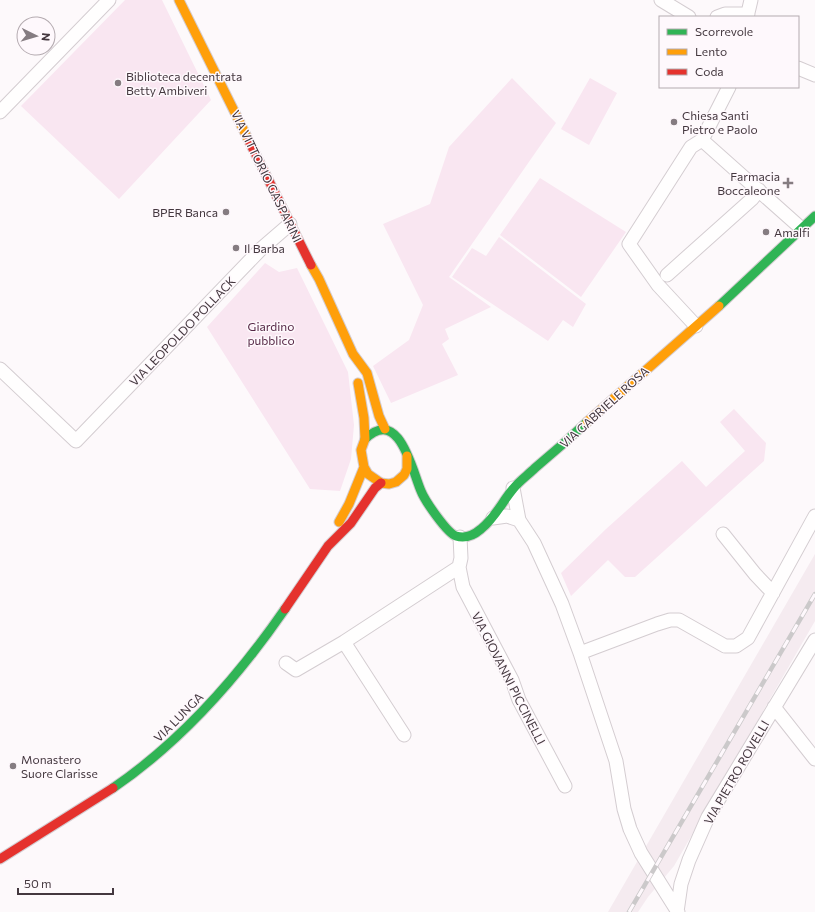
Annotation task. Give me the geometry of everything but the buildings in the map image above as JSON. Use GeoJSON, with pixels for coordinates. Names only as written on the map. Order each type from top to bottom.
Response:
{"type":"FeatureCollection","features":[{"type":"Feature","properties":{"kind":"street"},"geometry":{"type":"LineString","coordinates":[[0,112],[109,0]]}},
{"type":"Feature","properties":{"kind":"street","name":"VIA VITTORIO GASPARINI"},"geometry":{"type":"LineString","coordinates":[[179,0],[290,224],[319,279],[353,354],[366,373],[379,416],[385,429]]}},
{"type":"Feature","properties":{"kind":"street"},"geometry":{"type":"LineString","coordinates":[[661,0],[687,16]]}},
{"type":"Feature","properties":{"kind":"street"},"geometry":{"type":"LineString","coordinates":[[719,16],[725,14],[747,15],[751,0]]}},
{"type":"Feature","properties":{"kind":"street"},"geometry":{"type":"LineString","coordinates":[[799,68],[815,75]]}},
{"type":"Feature","properties":{"kind":"street"},"geometry":{"type":"LineString","coordinates":[[696,326],[658,285],[629,244],[691,147],[702,140],[728,88]]}},
{"type":"Feature","properties":{"kind":"street"},"geometry":{"type":"LineString","coordinates":[[702,140],[802,229]]}},
{"type":"Feature","properties":{"kind":"street"},"geometry":{"type":"LineString","coordinates":[[667,275],[752,200],[759,190]]}},
{"type":"Feature","properties":{"kind":"street","name":"VIA GABRIELE ROSA"},"geometry":{"type":"LineString","coordinates":[[460,537],[465,538],[473,535],[493,518],[513,488],[743,285],[815,216]]}},
{"type":"Feature","properties":{"kind":"street","name":"VIA LEOPOLDO POLLACK"},"geometry":{"type":"LineString","coordinates":[[0,368],[76,441],[261,249],[290,224]]}},
{"type":"Feature","properties":{"kind":"street","name":"VIA VITTORIO GASPARINI"},"geometry":{"type":"LineString","coordinates":[[353,354],[364,418],[364,439],[362,450],[364,467]]}},
{"type":"Feature","properties":{"kind":"street"},"geometry":{"type":"LineString","coordinates":[[286,663],[296,670],[344,642],[459,567],[461,558],[460,537],[446,528],[420,490],[402,442],[385,429],[374,431],[364,439]]}},
{"type":"Feature","properties":{"kind":"street"},"geometry":{"type":"LineString","coordinates":[[364,467],[368,474],[381,483],[389,484],[396,482],[404,475],[407,469],[407,456]]}},
{"type":"Feature","properties":{"kind":"street","name":"VIA LUNGA"},"geometry":{"type":"LineString","coordinates":[[0,859],[134,774],[174,741],[233,678],[278,619],[328,546],[349,504],[364,467]]}},
{"type":"Feature","properties":{"kind":"street"},"geometry":{"type":"LineString","coordinates":[[396,482],[420,490]]}},
{"type":"Feature","properties":{"kind":"street","name":"VIA LUNGA"},"geometry":{"type":"LineString","coordinates":[[328,546],[351,523],[375,488],[381,483]]}},
{"type":"Feature","properties":{"kind":"street"},"geometry":{"type":"LineString","coordinates":[[513,488],[519,520],[538,550],[562,604],[580,653],[616,761],[624,809],[630,830],[641,853],[678,911]]}},
{"type":"Feature","properties":{"kind":"street"},"geometry":{"type":"LineString","coordinates":[[493,518],[507,516],[519,520]]}},
{"type":"Feature","properties":{"kind":"street"},"geometry":{"type":"LineString","coordinates":[[580,653],[657,624],[675,619],[725,646],[736,646],[748,638],[815,516]]}},
{"type":"Feature","properties":{"kind":"street"},"geometry":{"type":"LineString","coordinates":[[723,534],[755,574],[773,593]]}},
{"type":"Feature","properties":{"kind":"street","name":"VIA GIOVANNI PICCINELLI"},"geometry":{"type":"LineString","coordinates":[[459,567],[463,587],[512,680],[519,700],[565,786]]}},
{"type":"Feature","properties":{"kind":"street","name":"VIA PIETRO ROVELLI"},"geometry":{"type":"LineString","coordinates":[[678,911],[681,884],[689,860],[708,817],[815,640]]}},
{"type":"Feature","properties":{"kind":"street"},"geometry":{"type":"LineString","coordinates":[[344,642],[404,735]]}},
{"type":"Feature","properties":{"kind":"street"},"geometry":{"type":"LineString","coordinates":[[774,707],[815,759]]}},
{"type":"Feature","properties":{"kind":"shaded area"},"geometry":{"type":"Polygon","coordinates":[[[815,554],[815,621],[674,866],[648,897],[638,912],[608,912],[815,554]]]}},
{"type":"Feature","properties":{"kind":"green space"},"geometry":{"type":"Polygon","coordinates":[[[125,0],[162,0],[211,100],[119,199],[21,106],[125,0]]]}},
{"type":"Feature","properties":{"kind":"green space"},"geometry":{"type":"Polygon","coordinates":[[[512,78],[556,123],[449,277],[491,307],[445,329],[449,339],[442,344],[458,375],[391,403],[373,366],[409,340],[423,305],[383,224],[430,204],[449,147],[512,78]]]}},
{"type":"Feature","properties":{"kind":"green space"},"geometry":{"type":"Polygon","coordinates":[[[590,78],[617,93],[589,145],[561,129],[590,78]]]}},
{"type":"Feature","properties":{"kind":"green space"},"geometry":{"type":"Polygon","coordinates":[[[540,178],[626,232],[581,297],[500,235],[540,178]]]}},
{"type":"Feature","properties":{"kind":"green space"},"geometry":{"type":"Polygon","coordinates":[[[499,237],[586,304],[573,327],[563,320],[548,341],[452,277],[472,248],[486,256],[499,237]]]}},
{"type":"Feature","properties":{"kind":"green space","name":"Giardino pubblico"},"geometry":{"type":"Polygon","coordinates":[[[265,263],[279,272],[297,268],[348,372],[354,425],[351,459],[340,491],[310,489],[207,327],[265,263]]]}},
{"type":"Feature","properties":{"kind":"green space"},"geometry":{"type":"Polygon","coordinates":[[[734,409],[766,443],[764,461],[635,577],[625,577],[608,560],[571,596],[561,573],[606,529],[682,461],[706,487],[745,451],[720,422],[734,409]]]}},
{"type":"Feature","properties":{"kind":"railway"},"geometry":{"type":"LineString","coordinates":[[629,912],[815,594]]}},
{"type":"Feature","properties":{"kind":"traffic: fast"},"geometry":{"type":"LineString","coordinates":[[719,306],[815,216]]}},
{"type":"Feature","properties":{"kind":"traffic: fast"},"geometry":{"type":"LineString","coordinates":[[365,439],[377,431],[387,430],[395,435],[408,457],[423,496],[431,509],[452,534],[463,537],[475,533],[486,525],[518,483],[587,422]]}},
{"type":"Feature","properties":{"kind":"traffic: fast"},"geometry":{"type":"LineString","coordinates":[[113,788],[138,770],[185,729],[228,683],[285,609]]}},
{"type":"Feature","properties":{"kind":"traffic: slow"},"geometry":{"type":"LineString","coordinates":[[179,0],[249,141]]}},
{"type":"Feature","properties":{"kind":"traffic: slow"},"geometry":{"type":"LineString","coordinates":[[311,265],[319,279],[353,354],[367,373],[379,416],[385,429]]}},
{"type":"Feature","properties":{"kind":"traffic: slow"},"geometry":{"type":"LineString","coordinates":[[587,422],[719,306]]}},
{"type":"Feature","properties":{"kind":"traffic: slow"},"geometry":{"type":"LineString","coordinates":[[358,383],[364,418],[365,439],[361,450],[364,467],[368,474],[381,483],[389,484],[396,482],[404,475],[407,469],[407,456]]}},
{"type":"Feature","properties":{"kind":"traffic: slow"},"geometry":{"type":"LineString","coordinates":[[339,522],[349,504],[364,467]]}},
{"type":"Feature","properties":{"kind":"traffic: jam"},"geometry":{"type":"LineString","coordinates":[[249,141],[311,265]]}},
{"type":"Feature","properties":{"kind":"traffic: jam"},"geometry":{"type":"LineString","coordinates":[[285,609],[328,546],[351,523],[375,488],[381,483]]}},
{"type":"Feature","properties":{"kind":"traffic: jam"},"geometry":{"type":"LineString","coordinates":[[0,859],[113,788]]}},
{"type":"Feature","properties":{"kind":"place","name":"Biblioteca decentrata Betty Ambiveri"},"geometry":{"type":"Point","coordinates":[118,83]}},
{"type":"Feature","properties":{"kind":"place","name":"Chiesa Santi Pietro e Paolo"},"geometry":{"type":"Point","coordinates":[674,122]}},
{"type":"Feature","properties":{"kind":"place","name":"Farmacia Boccaleone"},"geometry":{"type":"Point","coordinates":[788,183]}},
{"type":"Feature","properties":{"kind":"place","name":"BPER Banca"},"geometry":{"type":"Point","coordinates":[226,212]}},
{"type":"Feature","properties":{"kind":"place","name":"Amalfi"},"geometry":{"type":"Point","coordinates":[766,232]}},
{"type":"Feature","properties":{"kind":"place","name":"Il Barba"},"geometry":{"type":"Point","coordinates":[236,248]}},
{"type":"Feature","properties":{"kind":"place","name":"Monastero Suore Clarisse"},"geometry":{"type":"Point","coordinates":[13,766]}}]}
